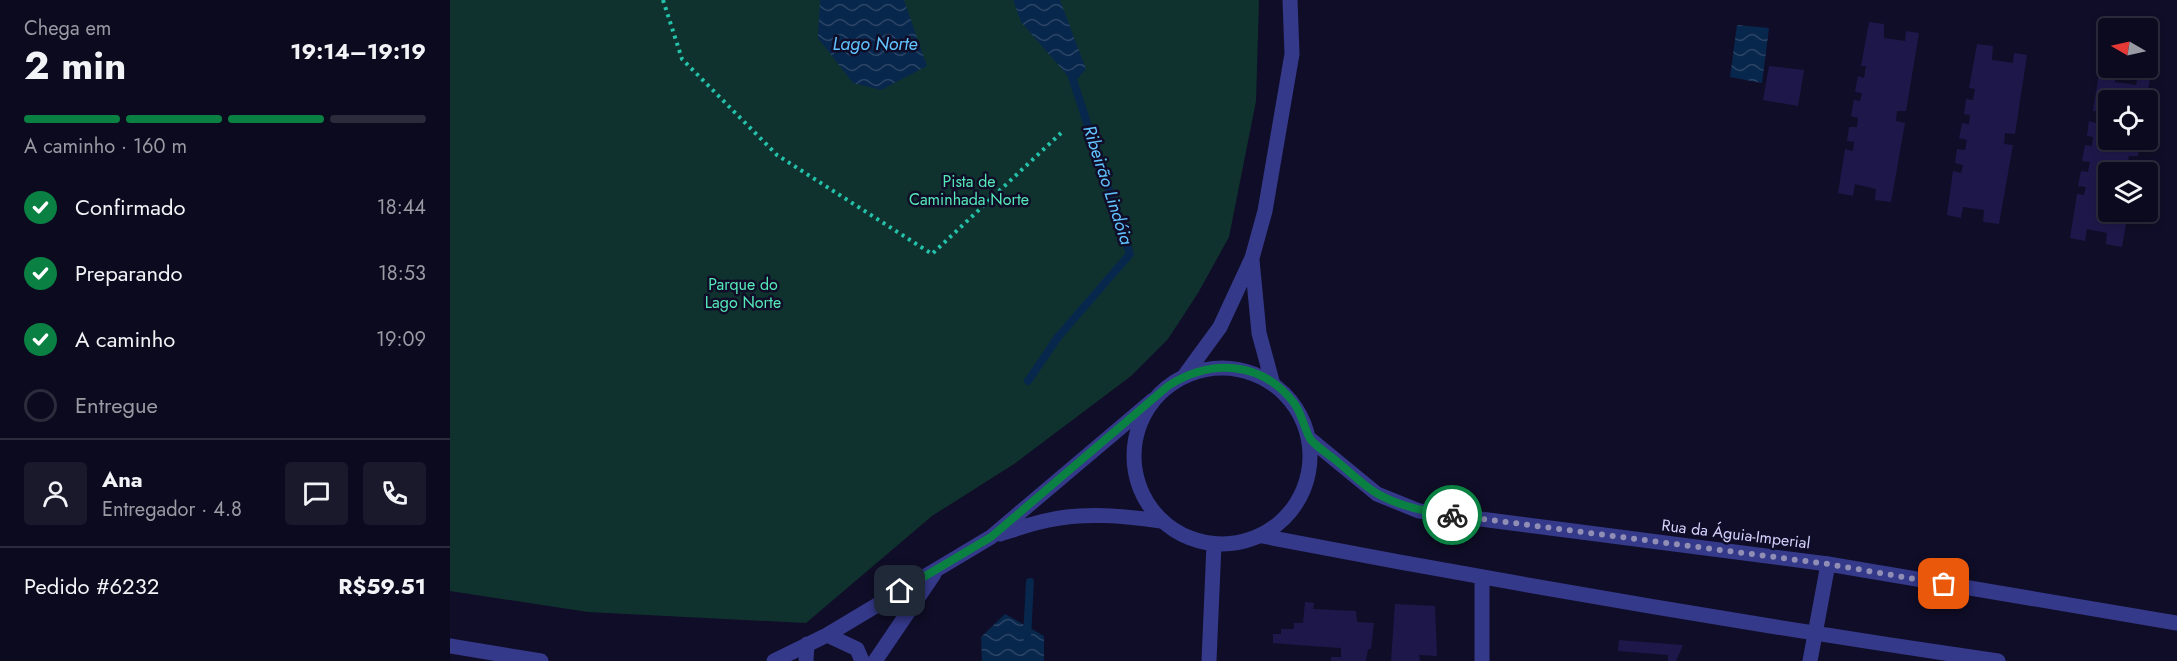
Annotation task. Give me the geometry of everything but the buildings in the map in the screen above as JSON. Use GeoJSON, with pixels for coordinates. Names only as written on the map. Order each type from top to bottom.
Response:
{"type":"FeatureCollection","features":[{"type":"Feature","properties":{"kind":"street"},"geometry":{"type":"LineString","coordinates":[[1185,375],[1220,327],[1252,258],[1265,211],[1292,54],[1290,0]]}},
{"type":"Feature","properties":{"kind":"street"},"geometry":{"type":"LineString","coordinates":[[1252,258],[1259,333],[1272,381]]}},
{"type":"Feature","properties":{"kind":"street"},"geometry":{"type":"LineString","coordinates":[[774,661],[827,635],[991,537],[1168,386],[1185,375],[1214,367],[1244,369],[1272,381],[1293,402],[1304,420],[1310,439],[1311,468],[1302,495],[1285,519],[1262,536],[1233,544],[1202,543],[1172,530],[1161,521],[1145,500],[1135,475],[1134,448],[1140,423],[1153,400]]}},
{"type":"Feature","properties":{"kind":"street","name":"Rua da Águia-Imperial"},"geometry":{"type":"LineString","coordinates":[[1310,439],[1377,494],[1419,511],[1828,564],[2177,623]]}},
{"type":"Feature","properties":{"kind":"street"},"geometry":{"type":"LineString","coordinates":[[991,537],[1048,520],[1076,516],[1126,517],[1161,521]]}},
{"type":"Feature","properties":{"kind":"street"},"geometry":{"type":"LineString","coordinates":[[1262,536],[1482,578],[1816,635],[1998,661]]}},
{"type":"Feature","properties":{"kind":"street"},"geometry":{"type":"LineString","coordinates":[[1209,661],[1214,544]]}},
{"type":"Feature","properties":{"kind":"street"},"geometry":{"type":"LineString","coordinates":[[1810,661],[1828,564]]}},
{"type":"Feature","properties":{"kind":"street"},"geometry":{"type":"LineString","coordinates":[[875,661],[937,569]]}},
{"type":"Feature","properties":{"kind":"street"},"geometry":{"type":"LineString","coordinates":[[1482,578],[1482,661]]}},
{"type":"Feature","properties":{"kind":"street"},"geometry":{"type":"LineString","coordinates":[[827,635],[857,649],[862,661]]}},
{"type":"Feature","properties":{"kind":"street"},"geometry":{"type":"LineString","coordinates":[[806,661],[807,644]]}},
{"type":"Feature","properties":{"kind":"street"},"geometry":{"type":"LineString","coordinates":[[450,646],[541,661]]}},
{"type":"Feature","properties":{"kind":"path"},"geometry":{"type":"LineString","coordinates":[[663,0],[682,59],[777,155],[932,254],[1061,133]]}},
{"type":"Feature","properties":{"kind":"green space","name":"Parque do Lago Norte"},"geometry":{"type":"Polygon","coordinates":[[[450,0],[1259,0],[1256,101],[1229,237],[1198,293],[1168,339],[1131,376],[1014,464],[932,516],[806,623],[588,612],[450,591],[450,0]]]}},
{"type":"Feature","properties":{"kind":"water","name":"Lago Norte"},"geometry":{"type":"Polygon","coordinates":[[[820,0],[904,0],[927,66],[881,90],[853,83],[818,38],[820,0]]]}},
{"type":"Feature","properties":{"kind":"water"},"geometry":{"type":"Polygon","coordinates":[[[1013,0],[1060,0],[1086,69],[1074,83],[1021,22],[1013,0]]]}},
{"type":"Feature","properties":{"kind":"water"},"geometry":{"type":"Polygon","coordinates":[[[1737,25],[1769,28],[1762,83],[1730,77],[1737,25]]]}},
{"type":"Feature","properties":{"kind":"water"},"geometry":{"type":"Polygon","coordinates":[[[1005,614],[1044,636],[1044,661],[982,661],[981,637],[1005,614]]]}},
{"type":"Feature","properties":{"kind":"waterway","name":"Ribeirão Lindóia"},"geometry":{"type":"LineString","coordinates":[[1028,381],[1058,337],[1130,254],[1071,74]]}},
{"type":"Feature","properties":{"kind":"waterway","name":"Ribeirão Lindóia"},"geometry":{"type":"LineString","coordinates":[[1027,637],[1030,582]]}},
{"type":"Feature","properties":{"kind":"way so far"},"geometry":{"type":"LineString","coordinates":[[1452,515],[1828,564],[1944,584]]}},
{"type":"Feature","properties":{"kind":"route"},"geometry":{"type":"LineString","coordinates":[[900,591],[991,537],[1168,386],[1185,375],[1214,367],[1244,369],[1272,381],[1293,402],[1304,420],[1310,439],[1377,494],[1419,511],[1452,515]]}},
{"type":"Feature","properties":{"kind":"park label","name":"Pista de Caminhada Norte"},"geometry":{"type":"Point","coordinates":[969,190]}}]}
